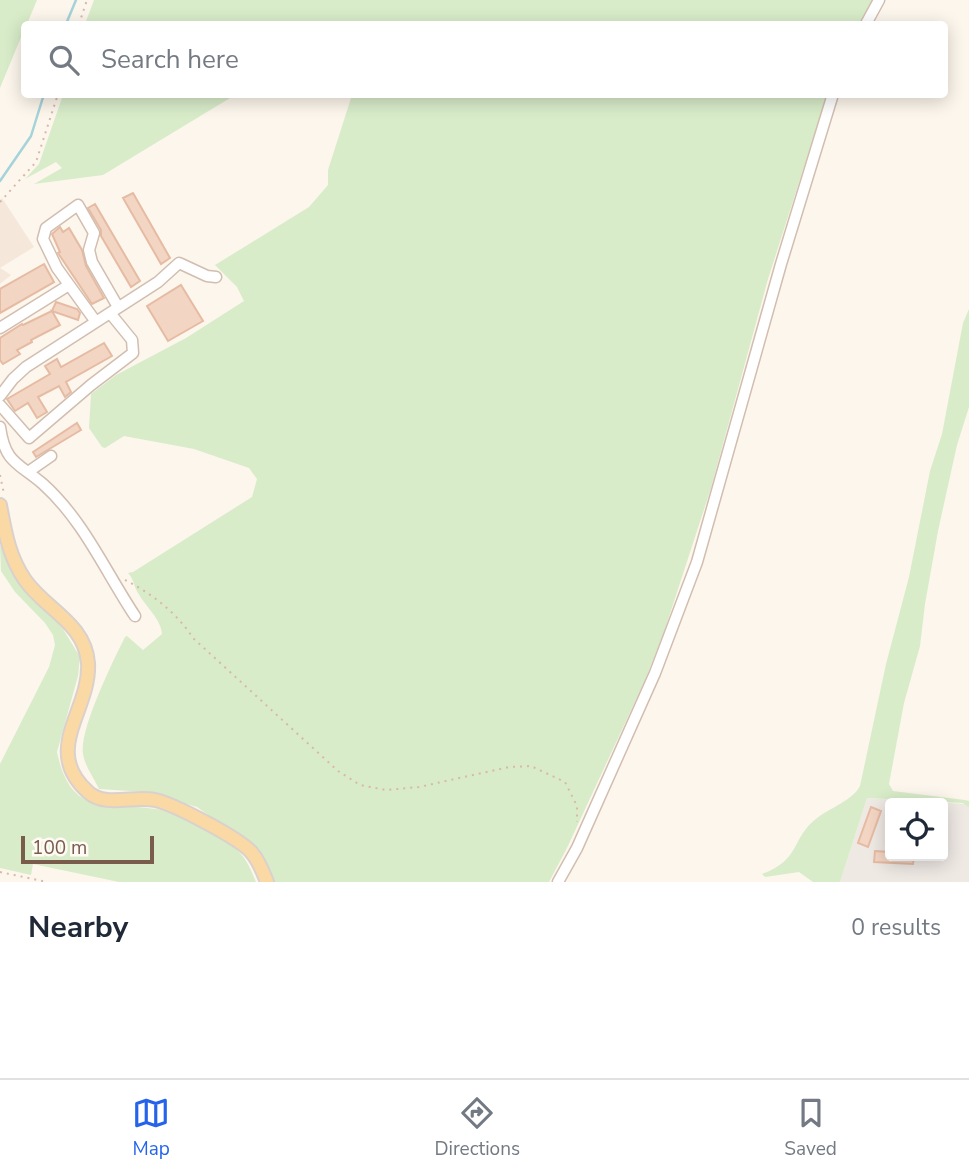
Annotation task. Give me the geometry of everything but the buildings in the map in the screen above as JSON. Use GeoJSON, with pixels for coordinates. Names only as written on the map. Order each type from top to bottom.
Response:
{"type":"FeatureCollection","features":[{"type":"Feature","properties":{"kind":"main road"},"geometry":{"type":"LineString","coordinates":[[0,505],[13,561],[27,583],[77,631],[84,646],[88,663],[86,685],[69,737],[67,752],[72,772],[89,793],[104,800],[155,800],[237,840],[252,853],[267,882]]}},
{"type":"Feature","properties":{"kind":"lane"},"geometry":{"type":"LineString","coordinates":[[868,21],[879,0]]}},
{"type":"Feature","properties":{"kind":"lane"},"geometry":{"type":"LineString","coordinates":[[558,882],[577,848],[650,684],[697,562],[781,264],[832,98]]}},
{"type":"Feature","properties":{"kind":"lane"},"geometry":{"type":"LineString","coordinates":[[0,405],[29,438],[133,353],[132,340],[114,310],[92,262],[89,250],[94,233],[78,205],[46,228],[43,239],[57,268],[96,322]]}},
{"type":"Feature","properties":{"kind":"lane"},"geometry":{"type":"LineString","coordinates":[[0,396],[26,367],[158,282],[179,263],[207,276],[216,277]]}},
{"type":"Feature","properties":{"kind":"lane"},"geometry":{"type":"LineString","coordinates":[[0,328],[69,285]]}},
{"type":"Feature","properties":{"kind":"lane"},"geometry":{"type":"LineString","coordinates":[[0,428],[10,458],[67,508],[93,545],[135,616]]}},
{"type":"Feature","properties":{"kind":"lane"},"geometry":{"type":"LineString","coordinates":[[28,472],[51,456]]}},
{"type":"Feature","properties":{"kind":"path"},"geometry":{"type":"LineString","coordinates":[[80,21],[87,0]]}},
{"type":"Feature","properties":{"kind":"path"},"geometry":{"type":"LineString","coordinates":[[0,202],[36,162],[57,98]]}},
{"type":"Feature","properties":{"kind":"path"},"geometry":{"type":"LineString","coordinates":[[108,571],[139,587],[182,622],[192,638],[338,771],[360,785],[386,790],[419,787],[509,767],[531,766],[565,782],[577,806],[577,820]]}},
{"type":"Feature","properties":{"kind":"path"},"geometry":{"type":"LineString","coordinates":[[0,872],[47,882]]}},
{"type":"Feature","properties":{"kind":"shaded area"},"geometry":{"type":"Polygon","coordinates":[[[2,198],[34,247],[0,268],[0,200],[2,198]]]}},
{"type":"Feature","properties":{"kind":"shaded area"},"geometry":{"type":"Polygon","coordinates":[[[0,268],[11,275],[0,284],[0,268]]]}},
{"type":"Feature","properties":{"kind":"shaded area"},"geometry":{"type":"Polygon","coordinates":[[[867,798],[885,799],[885,861],[948,861],[948,803],[965,804],[969,808],[969,882],[840,882],[867,798]]]}},
{"type":"Feature","properties":{"kind":"green space"},"geometry":{"type":"Polygon","coordinates":[[[0,0],[37,0],[28,21],[21,21],[21,37],[0,88],[0,0]]]}},
{"type":"Feature","properties":{"kind":"green space"},"geometry":{"type":"Polygon","coordinates":[[[94,0],[875,0],[863,21],[86,21],[94,0]]]}},
{"type":"Feature","properties":{"kind":"green space"},"geometry":{"type":"Polygon","coordinates":[[[62,98],[230,98],[103,175],[34,184],[62,168],[56,162],[25,179],[39,164],[62,98]]]}},
{"type":"Feature","properties":{"kind":"green space"},"geometry":{"type":"Polygon","coordinates":[[[351,98],[826,98],[768,279],[711,488],[664,632],[645,680],[549,882],[273,882],[255,848],[197,807],[145,792],[99,789],[84,759],[83,743],[91,713],[125,637],[143,650],[162,634],[159,623],[128,573],[252,497],[257,479],[249,468],[194,449],[124,436],[105,448],[102,447],[89,428],[91,394],[116,375],[186,338],[244,301],[237,287],[215,265],[309,207],[328,185],[328,170],[351,98]]]}},
{"type":"Feature","properties":{"kind":"green space"},"geometry":{"type":"Polygon","coordinates":[[[969,309],[969,407],[957,445],[938,531],[920,646],[904,703],[889,784],[893,791],[946,798],[867,798],[840,882],[813,882],[799,872],[765,877],[762,874],[784,862],[817,818],[852,796],[860,786],[886,664],[909,577],[930,471],[942,434],[963,323],[969,309]]]}},
{"type":"Feature","properties":{"kind":"green space"},"geometry":{"type":"Polygon","coordinates":[[[0,545],[11,572],[63,629],[80,657],[78,676],[57,752],[71,788],[93,803],[156,809],[199,826],[237,850],[246,861],[256,882],[119,882],[33,864],[31,875],[0,868],[0,764],[49,667],[55,645],[53,635],[45,623],[15,592],[1,571],[0,545]]]}},
{"type":"Feature","properties":{"kind":"green space"},"geometry":{"type":"Polygon","coordinates":[[[948,798],[969,801],[969,808],[963,803],[948,802],[948,798]]]}},
{"type":"Feature","properties":{"kind":"waterway"},"geometry":{"type":"LineString","coordinates":[[67,21],[76,0]]}},
{"type":"Feature","properties":{"kind":"waterway"},"geometry":{"type":"LineString","coordinates":[[0,181],[31,136],[43,98]]}}]}
